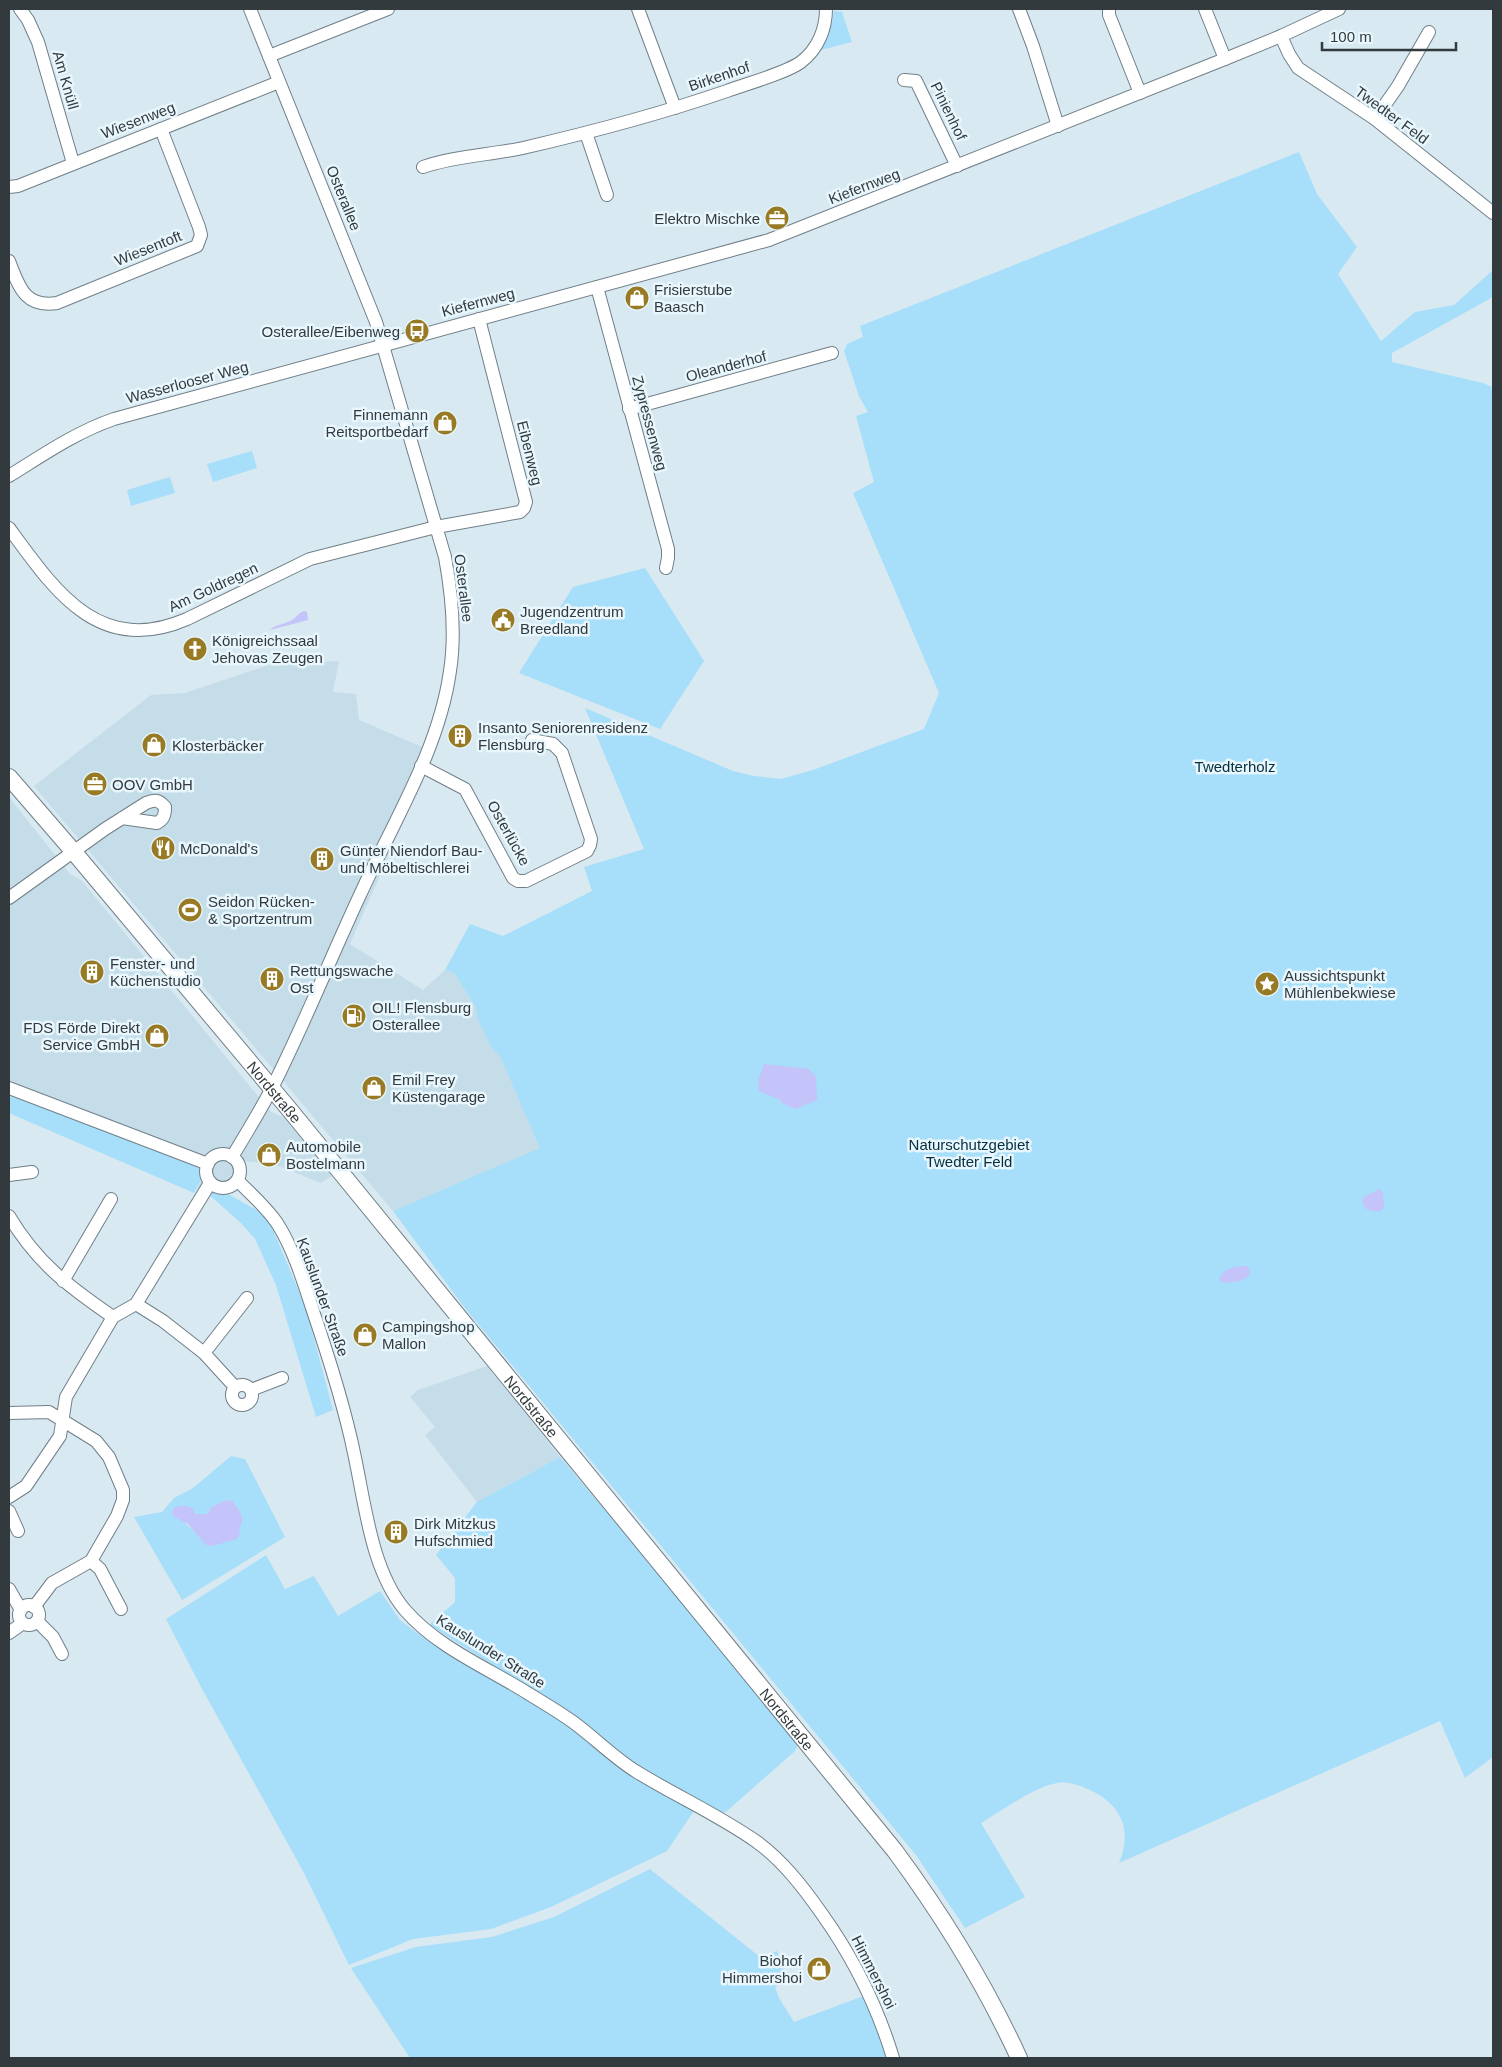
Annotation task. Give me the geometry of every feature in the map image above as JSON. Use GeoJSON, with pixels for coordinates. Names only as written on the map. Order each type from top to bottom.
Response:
{"type":"FeatureCollection","features":[{"type":"Feature","properties":{"kind":"main road","name":"Nordstraße"},"geometry":{"type":"LineString","coordinates":[[9,777],[272,1088],[895,1851],[934,1905],[974,1968],[1020,2058]]}},
{"type":"Feature","properties":{"kind":"street","name":"Am Knüll"},"geometry":{"type":"LineString","coordinates":[[20,9],[28,20],[38,42],[73,163]]}},
{"type":"Feature","properties":{"kind":"street","name":"Osterallee"},"geometry":{"type":"LineString","coordinates":[[232,1157],[272,1088],[421,766],[436,730],[444,702],[450,670],[452,643],[450,586],[436,527],[383,345],[250,9]]}},
{"type":"Feature","properties":{"kind":"street"},"geometry":{"type":"LineString","coordinates":[[269,56],[388,9]]}},
{"type":"Feature","properties":{"kind":"street"},"geometry":{"type":"LineString","coordinates":[[638,9],[675,108]]}},
{"type":"Feature","properties":{"kind":"street","name":"Birkenhof"},"geometry":{"type":"LineString","coordinates":[[423,168],[437,162],[506,151],[586,134],[675,108],[767,77],[801,62],[817,44],[826,22],[826,9]]}},
{"type":"Feature","properties":{"kind":"street"},"geometry":{"type":"LineString","coordinates":[[1018,9],[1033,46],[1058,126]]}},
{"type":"Feature","properties":{"kind":"street"},"geometry":{"type":"LineString","coordinates":[[1108,9],[1140,93]]}},
{"type":"Feature","properties":{"kind":"street"},"geometry":{"type":"LineString","coordinates":[[1205,9],[1224,59]]}},
{"type":"Feature","properties":{"kind":"street","name":"Kiefernweg"},"geometry":{"type":"LineString","coordinates":[[383,345],[769,240],[1281,36],[1323,13],[1339,9]]}},
{"type":"Feature","properties":{"kind":"street"},"geometry":{"type":"LineString","coordinates":[[1376,119],[1430,32]]}},
{"type":"Feature","properties":{"kind":"street","name":"Twedter Feld"},"geometry":{"type":"LineString","coordinates":[[1281,36],[1298,68],[1376,119],[1493,213]]}},
{"type":"Feature","properties":{"kind":"street","name":"Pinienhof"},"geometry":{"type":"LineString","coordinates":[[904,80],[916,81],[957,166]]}},
{"type":"Feature","properties":{"kind":"street","name":"Wiesenweg"},"geometry":{"type":"LineString","coordinates":[[9,187],[18,186],[279,82]]}},
{"type":"Feature","properties":{"kind":"street","name":"Wiesentoft"},"geometry":{"type":"LineString","coordinates":[[9,261],[24,294],[32,301],[40,304],[57,302],[197,246],[201,235],[161,129]]}},
{"type":"Feature","properties":{"kind":"street"},"geometry":{"type":"LineString","coordinates":[[586,134],[607,195]]}},
{"type":"Feature","properties":{"kind":"street","name":"Zypressenweg"},"geometry":{"type":"LineString","coordinates":[[597,287],[668,549],[666,568]]}},
{"type":"Feature","properties":{"kind":"street","name":"Eibenweg"},"geometry":{"type":"LineString","coordinates":[[436,527],[520,512],[526,502],[479,319]]}},
{"type":"Feature","properties":{"kind":"street","name":"Wasserlooser Weg"},"geometry":{"type":"LineString","coordinates":[[9,476],[70,438],[114,419],[383,345]]}},
{"type":"Feature","properties":{"kind":"street","name":"Oleanderhof"},"geometry":{"type":"LineString","coordinates":[[629,409],[832,353]]}},
{"type":"Feature","properties":{"kind":"street","name":"Am Goldregen"},"geometry":{"type":"LineString","coordinates":[[9,528],[68,602],[88,617],[105,625],[131,631],[177,624],[310,559],[436,527]]}},
{"type":"Feature","properties":{"kind":"street","name":"Osterlücke"},"geometry":{"type":"LineString","coordinates":[[421,766],[466,789],[513,878],[518,881],[526,881],[587,851],[591,839],[562,753],[554,744],[532,740]]}},
{"type":"Feature","properties":{"kind":"street"},"geometry":{"type":"LineString","coordinates":[[9,898],[122,818]]}},
{"type":"Feature","properties":{"kind":"street"},"geometry":{"type":"LineString","coordinates":[[9,1088],[208,1164]]}},
{"type":"Feature","properties":{"kind":"street"},"geometry":{"type":"LineString","coordinates":[[221,1154],[232,1157],[239,1166],[238,1181],[229,1188],[224,1189],[210,1183],[206,1174],[208,1164],[221,1154]]}},
{"type":"Feature","properties":{"kind":"street"},"geometry":{"type":"LineString","coordinates":[[9,1175],[32,1172]]}},
{"type":"Feature","properties":{"kind":"street","name":"Kauslunder Straße"},"geometry":{"type":"LineString","coordinates":[[238,1181],[265,1208],[286,1239],[306,1291],[325,1346],[353,1448],[374,1546],[381,1570],[392,1592],[416,1622],[436,1638],[573,1722],[634,1770],[743,1832],[777,1858],[816,1905]]}},
{"type":"Feature","properties":{"kind":"street"},"geometry":{"type":"LineString","coordinates":[[9,1497],[26,1486],[60,1436],[61,1418],[66,1397],[113,1317],[136,1304],[210,1183]]}},
{"type":"Feature","properties":{"kind":"street"},"geometry":{"type":"LineString","coordinates":[[63,1281],[111,1199]]}},
{"type":"Feature","properties":{"kind":"street"},"geometry":{"type":"LineString","coordinates":[[9,1216],[33,1252],[63,1281],[113,1317]]}},
{"type":"Feature","properties":{"kind":"street"},"geometry":{"type":"LineString","coordinates":[[204,1352],[247,1298]]}},
{"type":"Feature","properties":{"kind":"street"},"geometry":{"type":"LineString","coordinates":[[136,1304],[163,1321],[204,1352],[234,1387]]}},
{"type":"Feature","properties":{"kind":"street"},"geometry":{"type":"LineString","coordinates":[[251,1390],[282,1378]]}},
{"type":"Feature","properties":{"kind":"street"},"geometry":{"type":"LineString","coordinates":[[244,1384],[251,1390],[251,1399],[248,1402],[239,1404],[232,1396],[234,1387],[244,1384]]}},
{"type":"Feature","properties":{"kind":"street"},"geometry":{"type":"LineString","coordinates":[[9,1413],[49,1412],[96,1441],[104,1449],[115,1467],[123,1490],[123,1500],[117,1516],[92,1561],[52,1583],[43,1592],[34,1607]]}},
{"type":"Feature","properties":{"kind":"street"},"geometry":{"type":"LineString","coordinates":[[9,1511],[18,1531]]}},
{"type":"Feature","properties":{"kind":"street"},"geometry":{"type":"LineString","coordinates":[[92,1561],[100,1569],[121,1609]]}},
{"type":"Feature","properties":{"kind":"street"},"geometry":{"type":"LineString","coordinates":[[9,1589],[21,1610],[20,1618],[23,1623],[28,1625],[37,1621],[39,1615],[34,1607]]}},
{"type":"Feature","properties":{"kind":"street"},"geometry":{"type":"LineString","coordinates":[[21,1610],[25,1606],[34,1607]]}},
{"type":"Feature","properties":{"kind":"street"},"geometry":{"type":"LineString","coordinates":[[37,1621],[53,1637],[62,1654]]}},
{"type":"Feature","properties":{"kind":"street"},"geometry":{"type":"LineString","coordinates":[[9,1633],[23,1623]]}},
{"type":"Feature","properties":{"kind":"street","name":"Himmershoi"},"geometry":{"type":"LineString","coordinates":[[816,1905],[858,1970],[875,2005],[893,2058]]}},
{"type":"Feature","properties":{"kind":"shaded area"},"geometry":{"type":"Polygon","coordinates":[[[304,611],[307,612],[308,620],[270,630],[292,620],[304,611]]]}},
{"type":"Feature","properties":{"kind":"shaded area"},"geometry":{"type":"Polygon","coordinates":[[[339,661],[333,692],[356,694],[359,720],[434,752],[350,944],[423,990],[445,970],[464,978],[547,1146],[393,1211],[34,786],[151,695],[185,693],[269,665],[339,661]]]}},
{"type":"Feature","properties":{"kind":"shaded area"},"geometry":{"type":"Polygon","coordinates":[[[9,797],[70,874],[82,881],[271,1112],[285,1118],[332,1176],[321,1183],[274,1164],[243,1161],[244,1180],[228,1194],[212,1192],[208,1194],[197,1189],[204,1174],[75,1118],[9,1096],[9,797]]]}},
{"type":"Feature","properties":{"kind":"shaded area"},"geometry":{"type":"Polygon","coordinates":[[[764,1064],[809,1069],[816,1077],[817,1100],[796,1109],[781,1103],[781,1100],[759,1091],[758,1081],[764,1064]]]}},
{"type":"Feature","properties":{"kind":"shaded area"},"geometry":{"type":"Polygon","coordinates":[[[1379,1189],[1383,1192],[1384,1208],[1379,1212],[1366,1209],[1362,1202],[1364,1197],[1379,1189]]]}},
{"type":"Feature","properties":{"kind":"shaded area"},"geometry":{"type":"Polygon","coordinates":[[[1247,1266],[1251,1272],[1242,1280],[1238,1282],[1221,1282],[1219,1279],[1221,1275],[1231,1268],[1247,1266]]]}},
{"type":"Feature","properties":{"kind":"shaded area"},"geometry":{"type":"Polygon","coordinates":[[[487,1366],[560,1457],[477,1502],[425,1435],[435,1427],[410,1397],[418,1390],[487,1366]]]}},
{"type":"Feature","properties":{"kind":"shaded area"},"geometry":{"type":"Polygon","coordinates":[[[227,1500],[232,1501],[241,1515],[240,1535],[235,1540],[217,1545],[206,1545],[188,1524],[174,1517],[172,1512],[174,1508],[184,1506],[194,1509],[194,1514],[208,1514],[211,1507],[227,1500]]]}},
{"type":"Feature","properties":{"kind":"green space"},"geometry":{"type":"Polygon","coordinates":[[[834,11],[842,12],[852,42],[821,50],[832,23],[834,11]]]}},
{"type":"Feature","properties":{"kind":"green space","name":"Naturschutzgebiet Twedter Feld"},"geometry":{"type":"Polygon","coordinates":[[[1299,152],[1317,194],[1357,247],[1338,274],[1381,341],[1415,312],[1454,305],[1493,270],[1493,297],[1392,353],[1392,362],[1483,383],[1492,387],[1491,389],[1493,390],[1493,1757],[1465,1778],[1440,1721],[1119,1863],[1125,1838],[1124,1827],[1114,1808],[1106,1800],[1080,1786],[1063,1782],[1049,1785],[1019,1800],[981,1823],[1025,1897],[965,1928],[916,1855],[464,1307],[393,1211],[540,1148],[500,1056],[492,1048],[478,1020],[476,1007],[455,974],[445,970],[470,924],[503,936],[592,891],[584,867],[644,849],[585,708],[733,771],[781,779],[813,770],[924,729],[939,693],[853,493],[874,482],[856,416],[868,412],[859,396],[844,351],[847,344],[863,337],[860,326],[1299,152]]]}},
{"type":"Feature","properties":{"kind":"green space"},"geometry":{"type":"Polygon","coordinates":[[[252,451],[257,468],[213,482],[207,464],[252,451]]]}},
{"type":"Feature","properties":{"kind":"green space"},"geometry":{"type":"Polygon","coordinates":[[[170,477],[175,493],[131,506],[127,490],[170,477]]]}},
{"type":"Feature","properties":{"kind":"green space"},"geometry":{"type":"Polygon","coordinates":[[[645,568],[704,661],[660,729],[519,673],[573,587],[645,568]]]}},
{"type":"Feature","properties":{"kind":"green space"},"geometry":{"type":"Polygon","coordinates":[[[9,1096],[75,1118],[197,1166],[204,1174],[194,1193],[9,1113],[9,1096]]]}},
{"type":"Feature","properties":{"kind":"green space"},"geometry":{"type":"Polygon","coordinates":[[[212,1192],[228,1194],[258,1211],[271,1225],[306,1308],[333,1410],[316,1417],[276,1285],[255,1239],[241,1223],[208,1194],[212,1192]]]}},
{"type":"Feature","properties":{"kind":"green space"},"geometry":{"type":"Polygon","coordinates":[[[231,1456],[245,1459],[285,1537],[182,1600],[134,1517],[162,1512],[174,1498],[193,1488],[231,1456]],[[227,1500],[211,1507],[208,1514],[194,1514],[182,1520],[196,1533],[227,1540],[238,1532],[242,1516],[227,1500]]]}},
{"type":"Feature","properties":{"kind":"green space"},"geometry":{"type":"Polygon","coordinates":[[[560,1457],[797,1739],[798,1745],[795,1751],[727,1811],[719,1815],[639,1768],[529,1688],[429,1625],[455,1602],[455,1578],[436,1555],[477,1502],[560,1457]]]}},
{"type":"Feature","properties":{"kind":"green space"},"geometry":{"type":"Polygon","coordinates":[[[266,1555],[285,1589],[314,1576],[338,1616],[380,1591],[400,1620],[420,1635],[526,1698],[572,1728],[633,1775],[694,1811],[667,1851],[551,1907],[491,1929],[413,1939],[349,1965],[303,1871],[201,1687],[166,1619],[266,1555]]]}},
{"type":"Feature","properties":{"kind":"green space"},"geometry":{"type":"Polygon","coordinates":[[[650,1869],[760,1957],[777,1951],[790,1981],[775,1987],[779,1998],[794,2022],[866,1995],[887,2058],[410,2058],[351,1968],[416,1947],[492,1937],[554,1917],[650,1869]]]}},
{"type":"Feature","properties":{"kind":"place","name":"Elektro Mischke"},"geometry":{"type":"Point","coordinates":[777,218]}},
{"type":"Feature","properties":{"kind":"place","name":"Frisierstube Baasch"},"geometry":{"type":"Point","coordinates":[637,298]}},
{"type":"Feature","properties":{"kind":"place","name":"Osterallee/Eibenweg"},"geometry":{"type":"Point","coordinates":[417,331]}},
{"type":"Feature","properties":{"kind":"place","name":"Finnemann Reitsportbedarf"},"geometry":{"type":"Point","coordinates":[445,423]}},
{"type":"Feature","properties":{"kind":"place","name":"Jugendzentrum Breedland"},"geometry":{"type":"Point","coordinates":[503,620]}},
{"type":"Feature","properties":{"kind":"place","name":"Königreichssaal Jehovas Zeugen"},"geometry":{"type":"Point","coordinates":[195,649]}},
{"type":"Feature","properties":{"kind":"place","name":"Insanto Seniorenresidenz Flensburg"},"geometry":{"type":"Point","coordinates":[460,736]}},
{"type":"Feature","properties":{"kind":"place","name":"Klosterbäcker"},"geometry":{"type":"Point","coordinates":[154,745]}},
{"type":"Feature","properties":{"kind":"place","name":"OOV GmbH"},"geometry":{"type":"Point","coordinates":[95,784]}},
{"type":"Feature","properties":{"kind":"place","name":"McDonald's"},"geometry":{"type":"Point","coordinates":[163,848]}},
{"type":"Feature","properties":{"kind":"place","name":"Günter Niendorf Bau- und Möbeltischlerei"},"geometry":{"type":"Point","coordinates":[322,859]}},
{"type":"Feature","properties":{"kind":"place","name":"Seidon Rücken- & Sportzentrum"},"geometry":{"type":"Point","coordinates":[190,910]}},
{"type":"Feature","properties":{"kind":"place","name":"Fenster- und Küchenstudio"},"geometry":{"type":"Point","coordinates":[92,972]}},
{"type":"Feature","properties":{"kind":"place","name":"Rettungswache Ost"},"geometry":{"type":"Point","coordinates":[272,979]}},
{"type":"Feature","properties":{"kind":"place","name":"Aussichtspunkt Mühlenbekwiese"},"geometry":{"type":"Point","coordinates":[1267,984]}},
{"type":"Feature","properties":{"kind":"place","name":"OIL! Flensburg Osterallee"},"geometry":{"type":"Point","coordinates":[354,1016]}},
{"type":"Feature","properties":{"kind":"place","name":"FDS Förde Direkt Service GmbH"},"geometry":{"type":"Point","coordinates":[157,1036]}},
{"type":"Feature","properties":{"kind":"place","name":"Emil Frey Küstengarage"},"geometry":{"type":"Point","coordinates":[374,1088]}},
{"type":"Feature","properties":{"kind":"place","name":"Automobile Bostelmann"},"geometry":{"type":"Point","coordinates":[269,1155]}},
{"type":"Feature","properties":{"kind":"place","name":"Campingshop Mallon"},"geometry":{"type":"Point","coordinates":[365,1335]}},
{"type":"Feature","properties":{"kind":"place","name":"Dirk Mitzkus Hufschmied"},"geometry":{"type":"Point","coordinates":[396,1532]}},
{"type":"Feature","properties":{"kind":"place","name":"Biohof Himmershoi"},"geometry":{"type":"Point","coordinates":[819,1969]}},
{"type":"Feature","properties":{"kind":"park label","name":"Twedterholz"},"geometry":{"type":"Point","coordinates":[1235,766]}}]}
